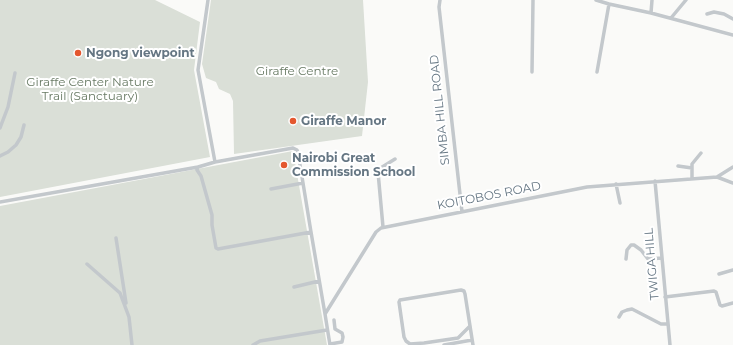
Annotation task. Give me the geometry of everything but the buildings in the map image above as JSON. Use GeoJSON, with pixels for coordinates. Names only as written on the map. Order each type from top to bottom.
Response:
{"type":"FeatureCollection","features":[{"type":"Feature","properties":{"kind":"street"},"geometry":{"type":"LineString","coordinates":[[208,0],[198,70],[215,162]]}},
{"type":"Feature","properties":{"kind":"street","name":"SIMBA HILL ROAD"},"geometry":{"type":"LineString","coordinates":[[440,0],[439,7],[462,212]]}},
{"type":"Feature","properties":{"kind":"street"},"geometry":{"type":"LineString","coordinates":[[532,72],[533,0]]}},
{"type":"Feature","properties":{"kind":"street"},"geometry":{"type":"LineString","coordinates":[[596,0],[733,35]]}},
{"type":"Feature","properties":{"kind":"street"},"geometry":{"type":"LineString","coordinates":[[651,13],[652,0]]}},
{"type":"Feature","properties":{"kind":"street"},"geometry":{"type":"LineString","coordinates":[[671,18],[686,0]]}},
{"type":"Feature","properties":{"kind":"street"},"geometry":{"type":"LineString","coordinates":[[597,72],[609,4]]}},
{"type":"Feature","properties":{"kind":"street"},"geometry":{"type":"LineString","coordinates":[[707,14],[714,12],[724,14],[733,19]]}},
{"type":"Feature","properties":{"kind":"street"},"geometry":{"type":"LineString","coordinates":[[0,128],[8,107],[15,73]]}},
{"type":"Feature","properties":{"kind":"street"},"geometry":{"type":"LineString","coordinates":[[0,156],[8,152],[16,145],[21,137],[24,125]]}},
{"type":"Feature","properties":{"kind":"street"},"geometry":{"type":"LineString","coordinates":[[0,202],[198,167],[215,162],[293,148],[297,150],[330,345],[342,342],[344,337],[342,333],[335,329],[334,320]]}},
{"type":"Feature","properties":{"kind":"street"},"geometry":{"type":"LineString","coordinates":[[692,179],[693,163],[699,153]]}},
{"type":"Feature","properties":{"kind":"street"},"geometry":{"type":"LineString","coordinates":[[325,314],[376,232],[383,227],[378,172],[379,169],[395,159]]}},
{"type":"Feature","properties":{"kind":"street"},"geometry":{"type":"LineString","coordinates":[[198,167],[197,170],[202,176],[212,215],[212,225],[216,248],[218,249],[311,232]]}},
{"type":"Feature","properties":{"kind":"street"},"geometry":{"type":"LineString","coordinates":[[677,167],[682,170],[684,168],[692,168]]}},
{"type":"Feature","properties":{"kind":"street","name":"KOITOBOS ROAD"},"geometry":{"type":"LineString","coordinates":[[383,227],[587,187],[717,177],[733,167]]}},
{"type":"Feature","properties":{"kind":"street"},"geometry":{"type":"LineString","coordinates":[[717,177],[733,183]]}},
{"type":"Feature","properties":{"kind":"street","name":"TWIGA HILL"},"geometry":{"type":"LineString","coordinates":[[655,181],[670,345]]}},
{"type":"Feature","properties":{"kind":"street"},"geometry":{"type":"LineString","coordinates":[[271,188],[303,183]]}},
{"type":"Feature","properties":{"kind":"street"},"geometry":{"type":"LineString","coordinates":[[616,184],[620,202]]}},
{"type":"Feature","properties":{"kind":"street"},"geometry":{"type":"LineString","coordinates":[[116,238],[131,328],[132,345]]}},
{"type":"Feature","properties":{"kind":"street"},"geometry":{"type":"LineString","coordinates":[[626,259],[627,250],[631,245],[634,245],[641,250],[648,259],[662,258]]}},
{"type":"Feature","properties":{"kind":"street"},"geometry":{"type":"LineString","coordinates":[[87,264],[118,290],[127,310]]}},
{"type":"Feature","properties":{"kind":"street"},"geometry":{"type":"LineString","coordinates":[[719,274],[733,270]]}},
{"type":"Feature","properties":{"kind":"street"},"geometry":{"type":"LineString","coordinates":[[294,287],[319,281]]}},
{"type":"Feature","properties":{"kind":"street"},"geometry":{"type":"LineString","coordinates":[[444,345],[473,343],[465,294],[461,290],[400,300],[398,302],[404,337],[410,344],[420,344],[458,338],[470,326]]}},
{"type":"Feature","properties":{"kind":"street"},"geometry":{"type":"LineString","coordinates":[[665,297],[714,291],[716,292],[720,305],[722,306],[733,303]]}},
{"type":"Feature","properties":{"kind":"street"},"geometry":{"type":"LineString","coordinates":[[619,317],[622,312],[632,309],[661,324],[668,324]]}},
{"type":"Feature","properties":{"kind":"street"},"geometry":{"type":"LineString","coordinates":[[253,345],[260,341],[327,330]]}},
{"type":"Feature","properties":{"kind":"green space","name":"Giraffe Center Nature Trail (Sanctuary)"},"geometry":{"type":"Polygon","coordinates":[[[0,0],[155,0],[200,22],[194,70],[210,157],[0,197],[0,0]]]}},
{"type":"Feature","properties":{"kind":"green space","name":"Giraffe Centre"},"geometry":{"type":"Polygon","coordinates":[[[211,0],[363,0],[368,82],[362,136],[234,154],[233,101],[230,94],[219,89],[216,82],[206,78],[202,64],[211,0]]]}},
{"type":"Feature","properties":{"kind":"green space"},"geometry":{"type":"Polygon","coordinates":[[[293,151],[327,345],[0,345],[0,206],[293,151]]]}},
{"type":"Feature","properties":{"kind":"place","name":"Ngong viewpoint"},"geometry":{"type":"Point","coordinates":[78,53]}},
{"type":"Feature","properties":{"kind":"place","name":"Giraffe Manor"},"geometry":{"type":"Point","coordinates":[293,121]}},
{"type":"Feature","properties":{"kind":"place","name":"Nairobi Great Commission School"},"geometry":{"type":"Point","coordinates":[284,165]}}]}
